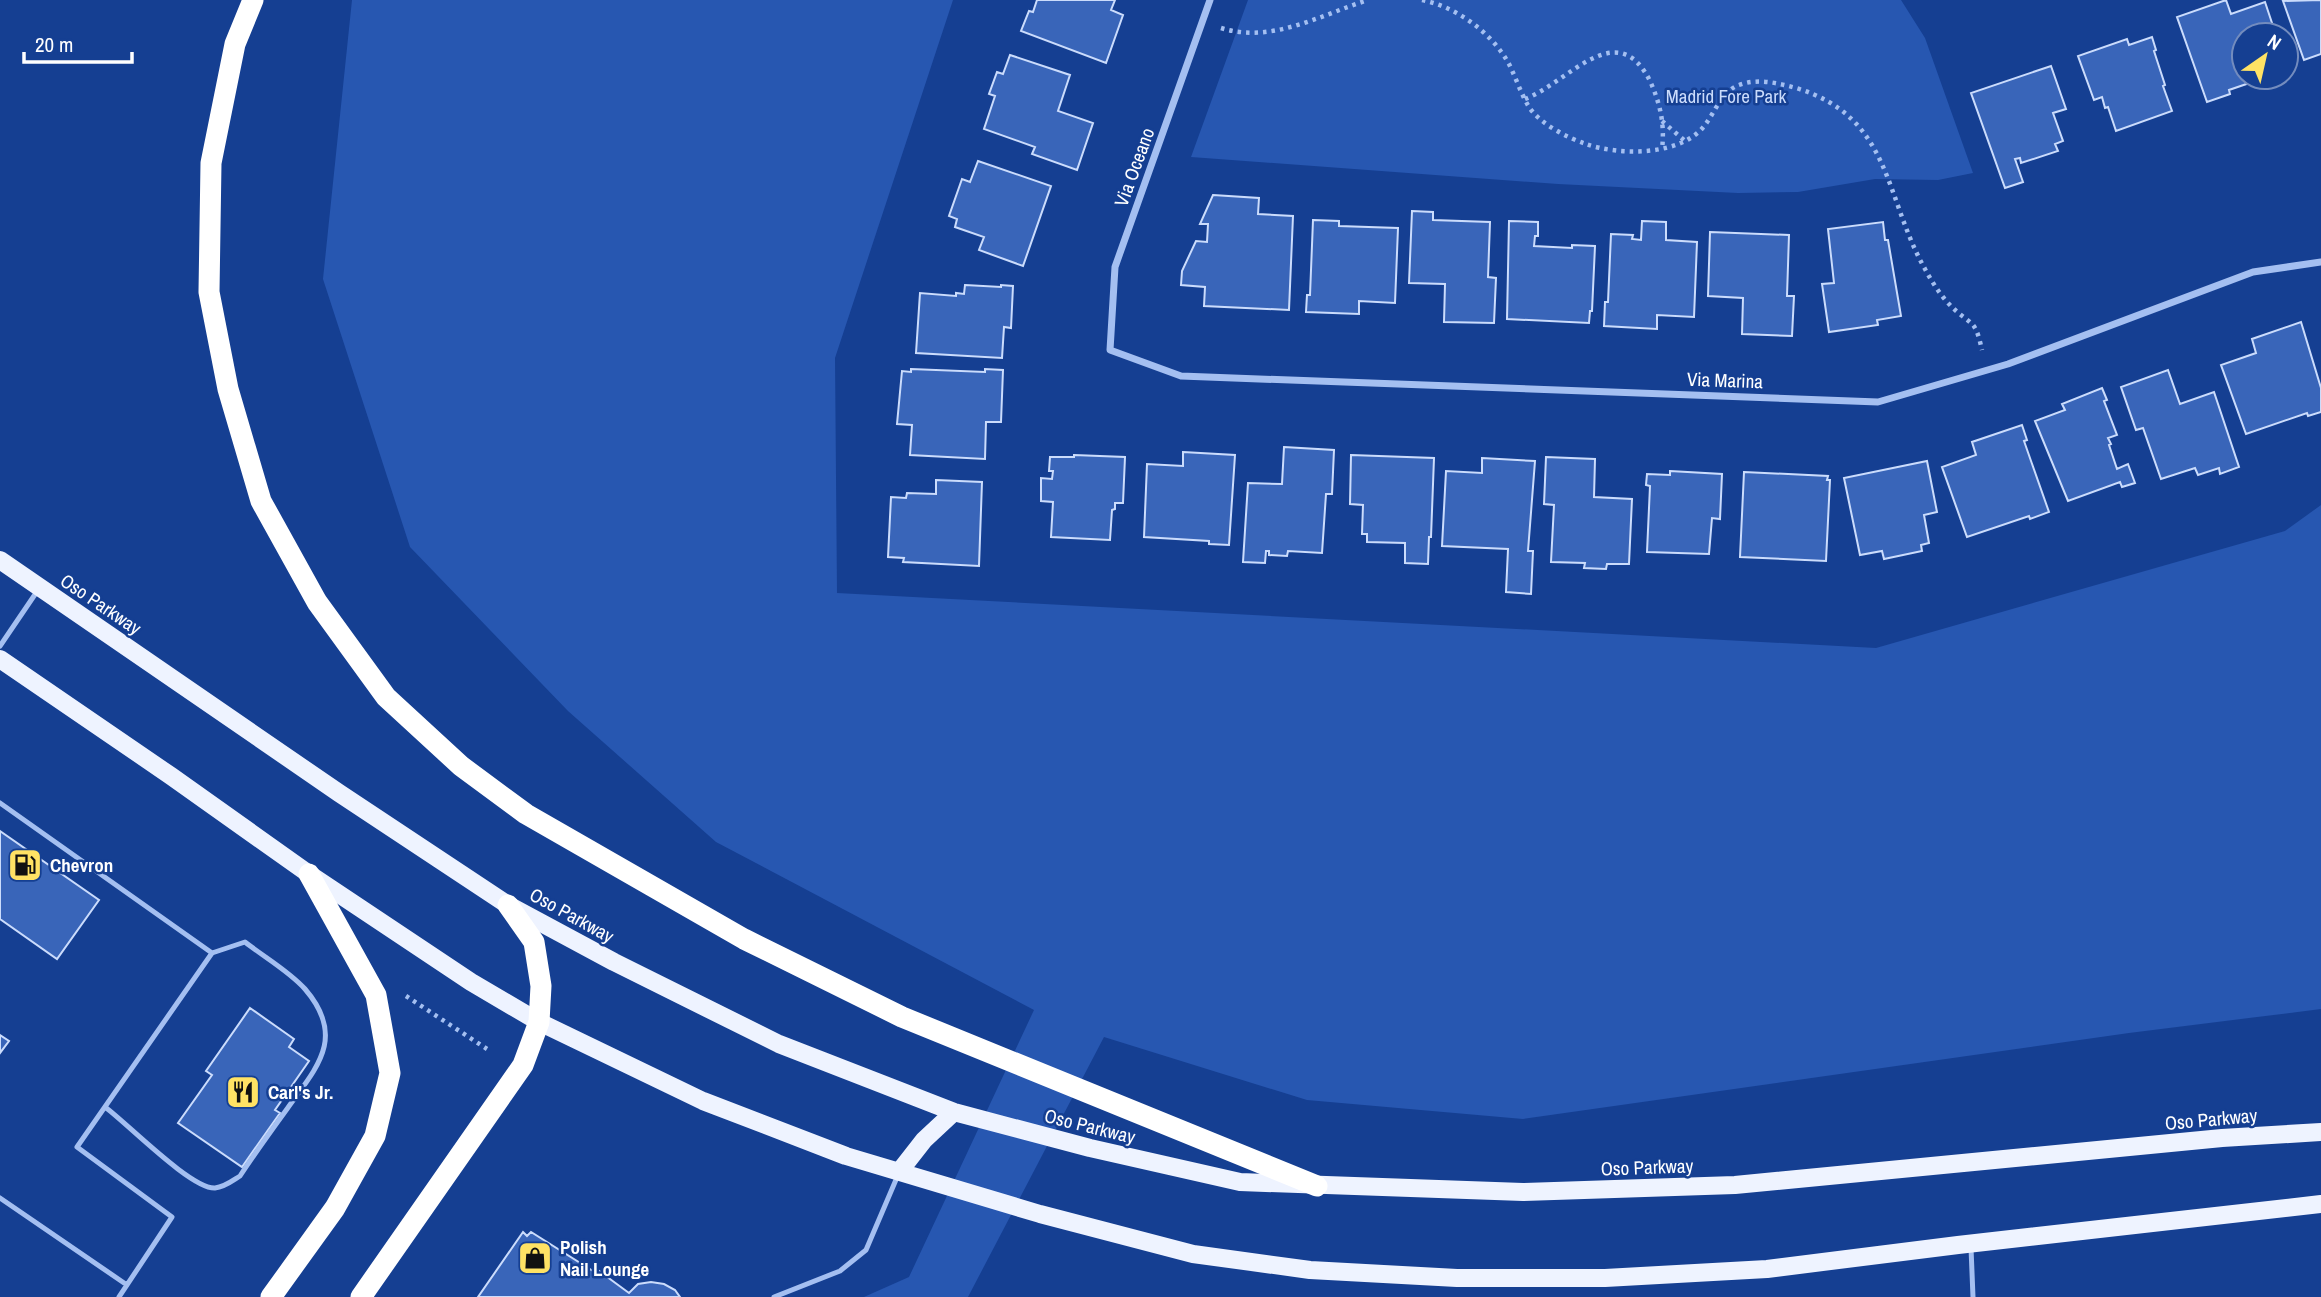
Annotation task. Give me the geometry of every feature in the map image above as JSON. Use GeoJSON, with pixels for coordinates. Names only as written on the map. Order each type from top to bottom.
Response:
{"type":"FeatureCollection","features":[{"type":"Feature","properties":{"kind":"highway"},"geometry":{"type":"LineString","coordinates":[[253,0],[235,44],[211,163],[209,292],[225,377],[261,500],[317,602],[386,697],[461,766],[526,814],[744,939],[902,1017],[1317,1186]]}},
{"type":"Feature","properties":{"kind":"highway"},"geometry":{"type":"LineString","coordinates":[[271,1297],[335,1208],[374,1136],[390,1073],[376,995],[309,874]]}},
{"type":"Feature","properties":{"kind":"highway"},"geometry":{"type":"LineString","coordinates":[[361,1297],[523,1065],[539,1022],[541,985],[534,942],[509,905]]}},
{"type":"Feature","properties":{"kind":"main road","name":"Oso Parkway"},"geometry":{"type":"LineString","coordinates":[[0,560],[339,793],[509,905],[614,962],[779,1044],[954,1112],[1090,1148],[1240,1182],[1523,1192],[1735,1185],[2208,1140],[2321,1132]]}},
{"type":"Feature","properties":{"kind":"main road"},"geometry":{"type":"LineString","coordinates":[[0,659],[309,874],[471,982],[539,1022],[702,1101],[846,1156],[1040,1214],[1193,1254],[1310,1270],[1457,1278],[1605,1278],[1767,1269],[2321,1204]]}},
{"type":"Feature","properties":{"kind":"main road"},"geometry":{"type":"LineString","coordinates":[[899,1172],[924,1140],[954,1112]]}},
{"type":"Feature","properties":{"kind":"street","name":"Via Oceano"},"geometry":{"type":"LineString","coordinates":[[1110,350],[1115,267],[1210,0]]}},
{"type":"Feature","properties":{"kind":"street","name":"Via Marina"},"geometry":{"type":"LineString","coordinates":[[1110,350],[1181,376],[1878,402],[1989,370],[2253,272],[2321,262]]}},
{"type":"Feature","properties":{"kind":"lane"},"geometry":{"type":"LineString","coordinates":[[0,646],[39,587]]}},
{"type":"Feature","properties":{"kind":"lane"},"geometry":{"type":"LineString","coordinates":[[0,803],[212,953]]}},
{"type":"Feature","properties":{"kind":"lane"},"geometry":{"type":"LineString","coordinates":[[105,1107],[127,1123],[160,1155],[200,1185],[214,1188],[225,1185],[240,1176],[322,1059],[325,1044],[323,1023],[317,1005],[303,987],[245,942],[212,953],[77,1147],[172,1217],[119,1297]]}},
{"type":"Feature","properties":{"kind":"lane"},"geometry":{"type":"LineString","coordinates":[[774,1297],[840,1271],[866,1250],[899,1172]]}},
{"type":"Feature","properties":{"kind":"lane"},"geometry":{"type":"LineString","coordinates":[[0,1198],[127,1285]]}},
{"type":"Feature","properties":{"kind":"lane"},"geometry":{"type":"LineString","coordinates":[[1971,1244],[1973,1297]]}},
{"type":"Feature","properties":{"kind":"path"},"geometry":{"type":"LineString","coordinates":[[1202,23],[1231,32],[1261,34],[1287,28],[1368,0]]}},
{"type":"Feature","properties":{"kind":"path"},"geometry":{"type":"LineString","coordinates":[[1422,0],[1450,10],[1486,34],[1508,63],[1530,109],[1548,124],[1588,145],[1643,152],[1685,141],[1705,125],[1725,95],[1736,85],[1753,81],[1799,89],[1821,97],[1847,113],[1884,165],[1913,247],[1927,272],[1951,306],[1974,327],[1989,370]]}},
{"type":"Feature","properties":{"kind":"path"},"geometry":{"type":"LineString","coordinates":[[1525,99],[1544,91],[1600,53],[1615,51],[1634,59],[1645,72],[1659,100],[1664,128],[1662,149]]}},
{"type":"Feature","properties":{"kind":"path"},"geometry":{"type":"LineString","coordinates":[[1662,120],[1685,141]]}},
{"type":"Feature","properties":{"kind":"path"},"geometry":{"type":"LineString","coordinates":[[399,994],[487,1048]]}},
{"type":"Feature","properties":{"kind":"green space"},"geometry":{"type":"Polygon","coordinates":[[[352,0],[953,0],[835,358],[837,593],[1876,648],[2285,531],[2321,505],[2321,1009],[2129,1033],[1523,1119],[1307,1100],[1104,1037],[968,1297],[864,1297],[909,1277],[1034,1010],[716,842],[568,711],[410,547],[323,279],[352,0]]]}},
{"type":"Feature","properties":{"kind":"green space","name":"Madrid Fore Park"},"geometry":{"type":"Polygon","coordinates":[[[1248,0],[1901,0],[1925,38],[1973,173],[1938,180],[1875,179],[1798,192],[1738,193],[1558,184],[1191,157],[1248,0]]]}},
{"type":"Feature","properties":{"kind":"building"},"geometry":{"type":"Polygon","coordinates":[[[1037,0],[1115,0],[1111,10],[1123,15],[1106,63],[1021,31],[1037,0]]]}},
{"type":"Feature","properties":{"kind":"building"},"geometry":{"type":"Polygon","coordinates":[[[2226,0],[2231,14],[2265,2],[2271,21],[2230,21],[2230,94],[2207,102],[2177,17],[2226,0]]]}},
{"type":"Feature","properties":{"kind":"building"},"geometry":{"type":"Polygon","coordinates":[[[2321,0],[2321,54],[2304,60],[2300,49],[2300,21],[2290,21],[2283,1],[2321,0]]]}},
{"type":"Feature","properties":{"kind":"building"},"geometry":{"type":"Polygon","coordinates":[[[2152,37],[2165,85],[2163,86],[2172,111],[2116,131],[2102,97],[2094,100],[2078,56],[2127,39],[2129,45],[2152,37]]]}},
{"type":"Feature","properties":{"kind":"building"},"geometry":{"type":"Polygon","coordinates":[[[1010,55],[1070,75],[1058,111],[1093,123],[1077,170],[1032,154],[1035,147],[984,129],[995,96],[989,94],[997,72],[1003,74],[1010,55]]]}},
{"type":"Feature","properties":{"kind":"building"},"geometry":{"type":"Polygon","coordinates":[[[2051,66],[2066,109],[2053,113],[2063,141],[2055,144],[2058,151],[2021,163],[2020,158],[2015,159],[2023,182],[2005,188],[1971,93],[2051,66]]]}},
{"type":"Feature","properties":{"kind":"building"},"geometry":{"type":"Polygon","coordinates":[[[978,161],[1051,186],[1023,266],[979,250],[984,237],[955,227],[957,219],[949,216],[962,179],[970,182],[978,161]]]}},
{"type":"Feature","properties":{"kind":"building"},"geometry":{"type":"Polygon","coordinates":[[[1213,195],[1259,198],[1258,214],[1293,216],[1289,310],[1204,306],[1205,287],[1181,285],[1182,271],[1196,241],[1207,242],[1208,224],[1200,224],[1213,195]]]}},
{"type":"Feature","properties":{"kind":"building"},"geometry":{"type":"Polygon","coordinates":[[[1412,211],[1433,212],[1433,220],[1490,222],[1488,277],[1496,278],[1494,323],[1444,322],[1445,284],[1409,283],[1412,211]]]}},
{"type":"Feature","properties":{"kind":"building"},"geometry":{"type":"Polygon","coordinates":[[[1313,220],[1339,221],[1339,226],[1398,228],[1395,303],[1359,301],[1359,314],[1306,312],[1307,295],[1310,295],[1313,220]]]}},
{"type":"Feature","properties":{"kind":"building"},"geometry":{"type":"Polygon","coordinates":[[[1509,221],[1538,222],[1538,236],[1535,236],[1534,246],[1595,246],[1589,323],[1507,319],[1509,221]]]}},
{"type":"Feature","properties":{"kind":"building"},"geometry":{"type":"Polygon","coordinates":[[[1642,221],[1666,222],[1666,240],[1697,242],[1694,317],[1657,315],[1657,329],[1604,326],[1605,302],[1608,302],[1611,234],[1633,235],[1632,239],[1641,240],[1642,221]]]}},
{"type":"Feature","properties":{"kind":"building"},"geometry":{"type":"Polygon","coordinates":[[[1883,222],[1901,316],[1877,320],[1878,325],[1829,332],[1822,284],[1834,283],[1828,229],[1883,222]]]}},
{"type":"Feature","properties":{"kind":"building"},"geometry":{"type":"Polygon","coordinates":[[[1710,232],[1789,235],[1787,296],[1794,296],[1792,336],[1742,334],[1743,298],[1708,296],[1710,232]]]}},
{"type":"Feature","properties":{"kind":"building"},"geometry":{"type":"Polygon","coordinates":[[[965,285],[1013,286],[1011,328],[1004,327],[1002,358],[916,353],[920,293],[956,296],[956,293],[964,294],[965,285]]]}},
{"type":"Feature","properties":{"kind":"building"},"geometry":{"type":"Polygon","coordinates":[[[2301,322],[2321,388],[2321,412],[2308,416],[2307,413],[2246,434],[2221,365],[2256,353],[2252,339],[2301,322]]]}},
{"type":"Feature","properties":{"kind":"building"},"geometry":{"type":"Polygon","coordinates":[[[911,369],[985,372],[985,369],[1003,370],[1001,422],[986,422],[985,459],[910,455],[912,425],[897,424],[902,371],[911,372],[911,369]]]}},
{"type":"Feature","properties":{"kind":"building"},"geometry":{"type":"Polygon","coordinates":[[[2168,370],[2180,404],[2214,392],[2239,467],[2220,474],[2219,468],[2198,475],[2195,468],[2161,479],[2143,428],[2136,430],[2121,387],[2168,370]]]}},
{"type":"Feature","properties":{"kind":"building"},"geometry":{"type":"Polygon","coordinates":[[[2102,388],[2117,435],[2108,438],[2117,469],[2128,464],[2135,483],[2122,487],[2120,482],[2068,501],[2035,421],[2065,410],[2062,404],[2102,388]]]}},
{"type":"Feature","properties":{"kind":"building"},"geometry":{"type":"Polygon","coordinates":[[[2022,425],[2027,440],[2024,441],[2049,512],[1967,537],[1942,467],[1976,455],[1972,442],[2022,425]]]}},
{"type":"Feature","properties":{"kind":"building"},"geometry":{"type":"Polygon","coordinates":[[[1284,447],[1334,450],[1332,494],[1326,494],[1322,553],[1288,551],[1287,556],[1269,555],[1269,551],[1266,551],[1265,563],[1243,562],[1248,483],[1282,484],[1284,447]]]}},
{"type":"Feature","properties":{"kind":"building"},"geometry":{"type":"Polygon","coordinates":[[[1183,452],[1235,455],[1229,545],[1209,544],[1209,541],[1144,537],[1147,464],[1183,466],[1183,452]]]}},
{"type":"Feature","properties":{"kind":"building"},"geometry":{"type":"Polygon","coordinates":[[[1351,455],[1434,458],[1428,564],[1405,563],[1405,543],[1367,542],[1367,534],[1362,534],[1363,505],[1350,504],[1351,455]]]}},
{"type":"Feature","properties":{"kind":"building"},"geometry":{"type":"Polygon","coordinates":[[[1050,457],[1125,457],[1123,503],[1115,503],[1115,509],[1112,510],[1110,540],[1051,537],[1053,502],[1041,501],[1041,478],[1052,479],[1053,471],[1049,471],[1050,457]]]}},
{"type":"Feature","properties":{"kind":"building"},"geometry":{"type":"Polygon","coordinates":[[[1546,457],[1595,459],[1594,497],[1632,499],[1629,564],[1607,564],[1606,569],[1584,568],[1585,563],[1551,562],[1554,505],[1544,504],[1546,457]]]}},
{"type":"Feature","properties":{"kind":"building"},"geometry":{"type":"Polygon","coordinates":[[[1482,458],[1535,461],[1528,551],[1533,551],[1531,594],[1506,592],[1508,549],[1442,546],[1446,471],[1482,473],[1482,458]]]}},
{"type":"Feature","properties":{"kind":"building"},"geometry":{"type":"Polygon","coordinates":[[[1927,461],[1937,512],[1924,515],[1929,543],[1921,545],[1922,551],[1884,559],[1882,551],[1860,555],[1844,478],[1927,461]]]}},
{"type":"Feature","properties":{"kind":"building"},"geometry":{"type":"Polygon","coordinates":[[[1670,471],[1722,474],[1720,519],[1712,518],[1709,554],[1647,552],[1650,486],[1646,485],[1647,474],[1670,475],[1670,471]]]}},
{"type":"Feature","properties":{"kind":"building"},"geometry":{"type":"Polygon","coordinates":[[[1744,472],[1828,476],[1826,561],[1740,557],[1744,472]]]}},
{"type":"Feature","properties":{"kind":"building"},"geometry":{"type":"Polygon","coordinates":[[[936,480],[982,482],[979,566],[903,562],[904,558],[888,557],[891,497],[906,498],[907,493],[936,494],[936,480]]]}},
{"type":"Feature","properties":{"kind":"building","name":"Chevron"},"geometry":{"type":"Polygon","coordinates":[[[0,831],[99,900],[57,959],[0,919],[0,831]]]}},
{"type":"Feature","properties":{"kind":"building","name":"Carl's Jr."},"geometry":{"type":"Polygon","coordinates":[[[250,1008],[294,1039],[289,1047],[309,1061],[275,1110],[280,1113],[242,1167],[178,1123],[212,1075],[206,1071],[250,1008]]]}},
{"type":"Feature","properties":{"kind":"building"},"geometry":{"type":"Polygon","coordinates":[[[0,1035],[9,1041],[0,1053],[0,1035]]]}},
{"type":"Feature","properties":{"kind":"building"},"geometry":{"type":"Polygon","coordinates":[[[523,1232],[527,1236],[531,1232],[593,1271],[595,1268],[629,1293],[638,1284],[651,1282],[664,1284],[675,1290],[680,1297],[478,1297],[523,1232]]]}},
{"type":"Feature","properties":{"kind":"place","name":"Chevron"},"geometry":{"type":"Point","coordinates":[25,865]}},
{"type":"Feature","properties":{"kind":"place","name":"Carl's Jr."},"geometry":{"type":"Point","coordinates":[243,1092]}},
{"type":"Feature","properties":{"kind":"place","name":"Polish Nail Lounge"},"geometry":{"type":"Point","coordinates":[535,1258]}}]}
